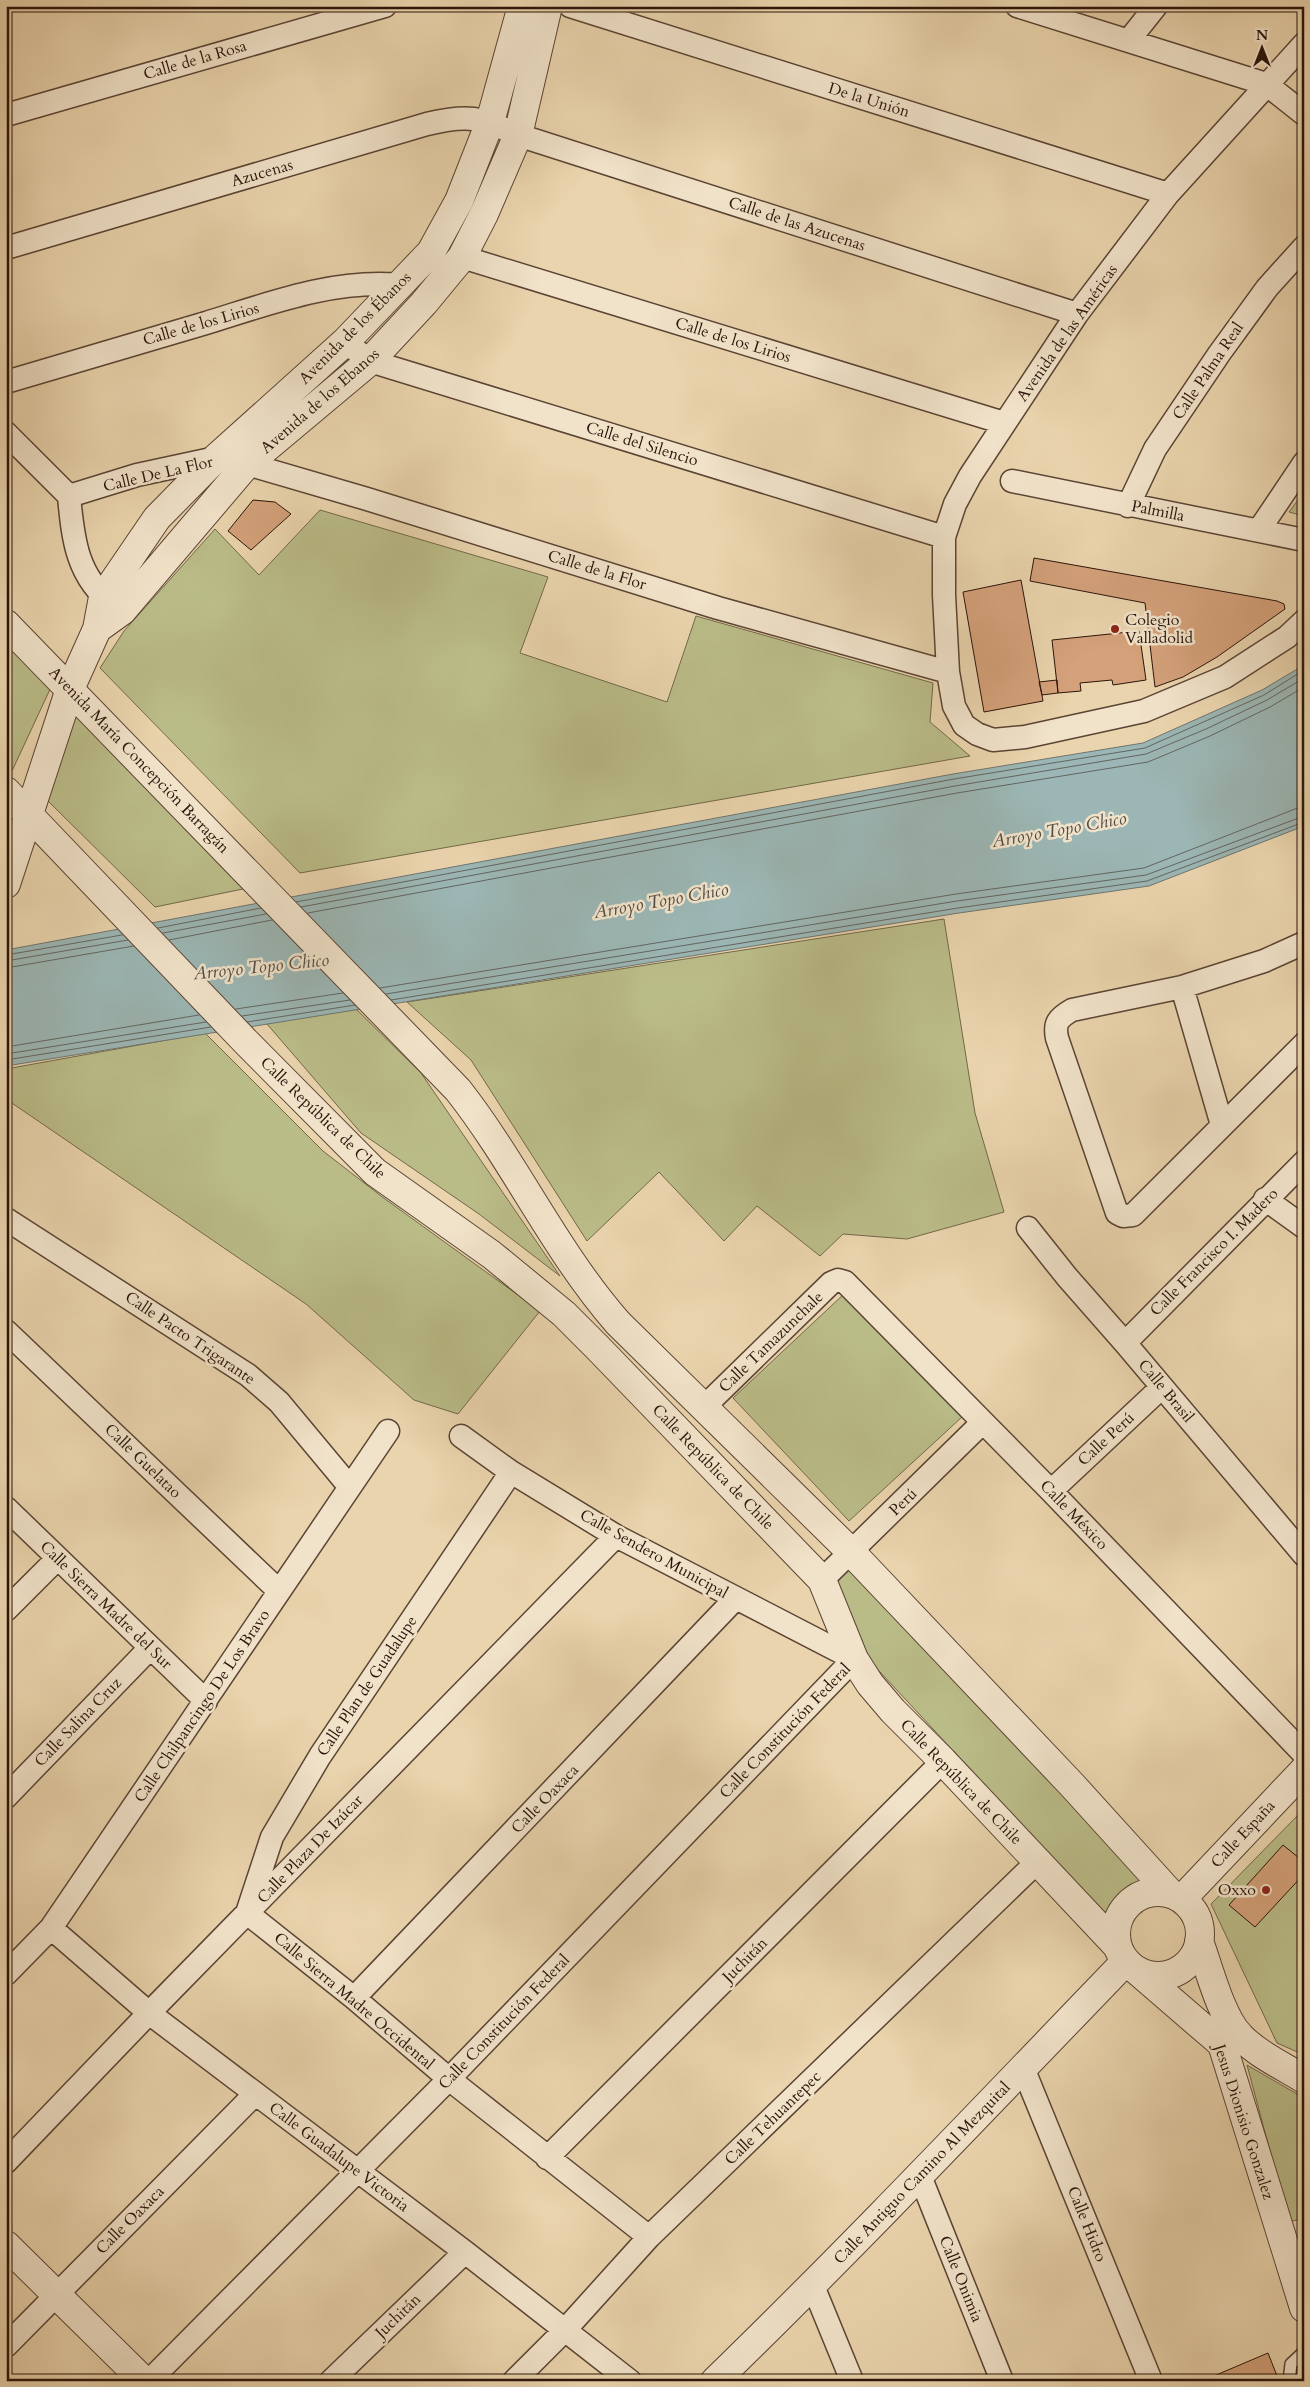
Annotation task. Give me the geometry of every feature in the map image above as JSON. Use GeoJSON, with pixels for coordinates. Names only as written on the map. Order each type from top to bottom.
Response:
{"type":"FeatureCollection","features":[{"type":"Feature","properties":{"kind":"street","name":"Calle de la Rosa"},"geometry":{"type":"LineString","coordinates":[[6,115],[385,6]]}},
{"type":"Feature","properties":{"kind":"street","name":"Avenida de los Ébanos"},"geometry":{"type":"LineString","coordinates":[[113,604],[157,518],[216,458],[345,342],[431,252],[459,200],[490,122],[522,6]]}},
{"type":"Feature","properties":{"kind":"street","name":"Avenida de los Ebanos"},"geometry":{"type":"LineString","coordinates":[[113,604],[247,464],[370,361],[424,303],[462,256],[484,214],[518,135],[548,6]]}},
{"type":"Feature","properties":{"kind":"street","name":"De la Unión"},"geometry":{"type":"LineString","coordinates":[[570,6],[1168,194]]}},
{"type":"Feature","properties":{"kind":"street"},"geometry":{"type":"LineString","coordinates":[[1017,6],[1266,84],[1304,114]]}},
{"type":"Feature","properties":{"kind":"street"},"geometry":{"type":"LineString","coordinates":[[1129,40],[1156,6]]}},
{"type":"Feature","properties":{"kind":"street","name":"Avenida de las Américas"},"geometry":{"type":"LineString","coordinates":[[1304,44],[1168,194],[1076,314],[970,476],[955,504],[944,537],[948,672],[954,706],[964,725],[977,734],[993,740],[1025,736],[1153,707],[1225,678],[1287,638],[1304,621]]}},
{"type":"Feature","properties":{"kind":"street","name":"Azucenas"},"geometry":{"type":"LineString","coordinates":[[6,248],[434,122],[462,117],[490,122],[518,135]]}},
{"type":"Feature","properties":{"kind":"street","name":"Calle de las Azucenas"},"geometry":{"type":"LineString","coordinates":[[518,135],[1076,314]]}},
{"type":"Feature","properties":{"kind":"street","name":"Calle Palma Real"},"geometry":{"type":"LineString","coordinates":[[1128,506],[1156,449],[1219,354],[1267,288],[1304,247]]}},
{"type":"Feature","properties":{"kind":"street","name":"Calle de los Lirios"},"geometry":{"type":"LineString","coordinates":[[462,256],[1004,423]]}},
{"type":"Feature","properties":{"kind":"street","name":"Calle de los Lirios"},"geometry":{"type":"LineString","coordinates":[[6,382],[257,307],[328,289],[362,283],[399,285]]}},
{"type":"Feature","properties":{"kind":"street","name":"Calle del Silencio"},"geometry":{"type":"LineString","coordinates":[[345,342],[370,361],[944,537]]}},
{"type":"Feature","properties":{"kind":"street"},"geometry":{"type":"LineString","coordinates":[[6,433],[69,496],[72,530],[81,566],[94,587],[113,604],[97,629],[70,689],[6,884]]}},
{"type":"Feature","properties":{"kind":"street","name":"Calle De La Flor"},"geometry":{"type":"LineString","coordinates":[[69,496],[137,475],[216,458],[247,464]]}},
{"type":"Feature","properties":{"kind":"street"},"geometry":{"type":"LineString","coordinates":[[1259,530],[1304,462]]}},
{"type":"Feature","properties":{"kind":"street","name":"Calle de la Flor"},"geometry":{"type":"LineString","coordinates":[[247,464],[377,502],[718,608],[948,672]]}},
{"type":"Feature","properties":{"kind":"street","name":"Palmilla"},"geometry":{"type":"LineString","coordinates":[[1012,481],[1128,506],[1304,540]]}},
{"type":"Feature","properties":{"kind":"street","name":"Avenida María Concepción Barragán"},"geometry":{"type":"LineString","coordinates":[[6,624],[375,1002],[458,1090],[475,1112],[563,1252],[595,1296],[618,1323],[704,1407]]}},
{"type":"Feature","properties":{"kind":"street"},"geometry":{"type":"LineString","coordinates":[[6,791],[28,814]]}},
{"type":"Feature","properties":{"kind":"street","name":"Calle República de Chile"},"geometry":{"type":"LineString","coordinates":[[28,814],[246,1042],[375,1172],[492,1255],[564,1314],[822,1580],[854,1659],[870,1684],[893,1711],[1038,1861],[1126,1959]]}},
{"type":"Feature","properties":{"kind":"street"},"geometry":{"type":"LineString","coordinates":[[1304,943],[1264,961],[1182,987],[1072,1010],[1061,1016],[1057,1022],[1057,1038],[1117,1213],[1123,1216],[1133,1215],[1304,1044]]}},
{"type":"Feature","properties":{"kind":"street"},"geometry":{"type":"LineString","coordinates":[[1182,987],[1222,1124]]}},
{"type":"Feature","properties":{"kind":"street","name":"Calle Francisco I. Madero"},"geometry":{"type":"LineString","coordinates":[[1125,1343],[1304,1162]]}},
{"type":"Feature","properties":{"kind":"street"},"geometry":{"type":"LineString","coordinates":[[1266,1199],[1304,1227]]}},
{"type":"Feature","properties":{"kind":"street","name":"Calle Pacto Trigarante"},"geometry":{"type":"LineString","coordinates":[[6,1219],[248,1375],[279,1402],[350,1486]]}},
{"type":"Feature","properties":{"kind":"street","name":"Calle Brasil"},"geometry":{"type":"LineString","coordinates":[[1028,1228],[1067,1277],[1304,1555]]}},
{"type":"Feature","properties":{"kind":"street","name":"Calle Tamazunchale"},"geometry":{"type":"LineString","coordinates":[[704,1407],[831,1283],[841,1280]]}},
{"type":"Feature","properties":{"kind":"street","name":"Calle México"},"geometry":{"type":"LineString","coordinates":[[841,1280],[984,1422],[1304,1754]]}},
{"type":"Feature","properties":{"kind":"street","name":"Calle Guelatao"},"geometry":{"type":"LineString","coordinates":[[6,1331],[279,1591]]}},
{"type":"Feature","properties":{"kind":"street","name":"Calle Perú"},"geometry":{"type":"LineString","coordinates":[[1051,1491],[1162,1388]]}},
{"type":"Feature","properties":{"kind":"street"},"geometry":{"type":"LineString","coordinates":[[704,1407],[851,1552],[1197,1917],[1200,1929],[1196,1952],[1189,1962],[1169,1974],[1158,1976],[1126,1959],[1116,1928],[1123,1909],[1132,1900],[1145,1894],[1158,1892],[1176,1896]]}},
{"type":"Feature","properties":{"kind":"street","name":"Perú"},"geometry":{"type":"LineString","coordinates":[[822,1580],[984,1422]]}},
{"type":"Feature","properties":{"kind":"street","name":"Calle Chilpancingo De Los Bravo"},"geometry":{"type":"LineString","coordinates":[[6,1974],[51,1928],[388,1431]]}},
{"type":"Feature","properties":{"kind":"street","name":"Calle Sendero Municipal"},"geometry":{"type":"LineString","coordinates":[[461,1436],[511,1472],[616,1536],[735,1600],[854,1659]]}},
{"type":"Feature","properties":{"kind":"street","name":"Calle Plan de Guadalupe"},"geometry":{"type":"LineString","coordinates":[[248,1913],[272,1837],[320,1756],[511,1472]]}},
{"type":"Feature","properties":{"kind":"street","name":"Calle Sierra Madre del Sur"},"geometry":{"type":"LineString","coordinates":[[6,1508],[206,1701]]}},
{"type":"Feature","properties":{"kind":"street","name":"Calle Plaza De Izúcar"},"geometry":{"type":"LineString","coordinates":[[6,2162],[149,2013],[616,1536]]}},
{"type":"Feature","properties":{"kind":"street"},"geometry":{"type":"LineString","coordinates":[[6,1610],[57,1559]]}},
{"type":"Feature","properties":{"kind":"street","name":"Calle Oaxaca"},"geometry":{"type":"LineString","coordinates":[[354,1998],[735,1600]]}},
{"type":"Feature","properties":{"kind":"street","name":"Calle Salina Cruz"},"geometry":{"type":"LineString","coordinates":[[6,1797],[150,1648]]}},
{"type":"Feature","properties":{"kind":"street","name":"Calle Constitución Federal"},"geometry":{"type":"LineString","coordinates":[[149,2381],[449,2079],[854,1659]]}},
{"type":"Feature","properties":{"kind":"street","name":"Juchitán"},"geometry":{"type":"LineString","coordinates":[[547,2158],[943,1761]]}},
{"type":"Feature","properties":{"kind":"street","name":"Calle España"},"geometry":{"type":"LineString","coordinates":[[1176,1896],[1304,1770]]}},
{"type":"Feature","properties":{"kind":"street","name":"Calle Tehuantepec"},"geometry":{"type":"LineString","coordinates":[[514,2381],[565,2330],[649,2238],[1038,1861]]}},
{"type":"Feature","properties":{"kind":"street","name":"Calle Sierra Madre Occidental"},"geometry":{"type":"LineString","coordinates":[[248,1913],[354,1998],[449,2079],[649,2238]]}},
{"type":"Feature","properties":{"kind":"street","name":"Calle Guadalupe Victoria"},"geometry":{"type":"LineString","coordinates":[[51,1928],[149,2013],[465,2252],[630,2381]]}},
{"type":"Feature","properties":{"kind":"street"},"geometry":{"type":"LineString","coordinates":[[1199,1941],[1228,2021],[1230,2040],[1248,2044],[1304,2079]]}},
{"type":"Feature","properties":{"kind":"street","name":"Jesus Dionisio Gonzalez"},"geometry":{"type":"LineString","coordinates":[[1126,1959],[1230,2040],[1294,2245],[1304,2308]]}},
{"type":"Feature","properties":{"kind":"street","name":"Calle Antiguo Camino Al Mezquital"},"geometry":{"type":"LineString","coordinates":[[715,2381],[813,2286],[1126,1959]]}},
{"type":"Feature","properties":{"kind":"street","name":"Calle Hidro"},"geometry":{"type":"LineString","coordinates":[[1023,2068],[1151,2381]]}},
{"type":"Feature","properties":{"kind":"street","name":"Calle Oaxaca"},"geometry":{"type":"LineString","coordinates":[[6,2346],[255,2094]]}},
{"type":"Feature","properties":{"kind":"street","name":"Calle Onimia"},"geometry":{"type":"LineString","coordinates":[[920,2176],[1002,2381]]}},
{"type":"Feature","properties":{"kind":"street"},"geometry":{"type":"LineString","coordinates":[[6,2245],[144,2381]]}},
{"type":"Feature","properties":{"kind":"street","name":"Juchitán"},"geometry":{"type":"LineString","coordinates":[[331,2381],[465,2252]]}},
{"type":"Feature","properties":{"kind":"street"},"geometry":{"type":"LineString","coordinates":[[813,2286],[852,2381]]}},
{"type":"Feature","properties":{"kind":"lane"},"geometry":{"type":"LineString","coordinates":[[1289,2381],[1291,2364],[1304,2352]]}},
{"type":"Feature","properties":{"kind":"green space"},"geometry":{"type":"Polygon","coordinates":[[[1304,492],[1304,516],[1289,512],[1304,492]]]}},
{"type":"Feature","properties":{"kind":"green space"},"geometry":{"type":"Polygon","coordinates":[[[320,510],[548,577],[520,653],[667,702],[696,616],[933,683],[930,722],[970,756],[300,873],[100,668],[124,631],[215,529],[259,575],[320,510]]]}},
{"type":"Feature","properties":{"kind":"green space"},"geometry":{"type":"Polygon","coordinates":[[[6,637],[52,685],[12,771],[6,764],[6,637]]]}},
{"type":"Feature","properties":{"kind":"green space"},"geometry":{"type":"Polygon","coordinates":[[[75,706],[243,889],[155,907],[45,798],[75,706]]]}},
{"type":"Feature","properties":{"kind":"green space"},"geometry":{"type":"Polygon","coordinates":[[[944,919],[975,1113],[1004,1212],[907,1239],[843,1234],[820,1256],[757,1206],[724,1241],[659,1172],[587,1241],[471,1060],[407,1002],[944,919]]]}},
{"type":"Feature","properties":{"kind":"green space"},"geometry":{"type":"Polygon","coordinates":[[[350,1003],[421,1073],[560,1276],[479,1214],[361,1133],[267,1024],[350,1003]]]}},
{"type":"Feature","properties":{"kind":"green space"},"geometry":{"type":"Polygon","coordinates":[[[205,1033],[323,1151],[381,1196],[540,1311],[458,1414],[414,1400],[306,1304],[6,1099],[6,1069],[205,1033]]]}},
{"type":"Feature","properties":{"kind":"green space"},"geometry":{"type":"Polygon","coordinates":[[[845,1293],[962,1417],[849,1521],[733,1398],[845,1293]]]}},
{"type":"Feature","properties":{"kind":"green space"},"geometry":{"type":"Polygon","coordinates":[[[847,1569],[1019,1744],[1142,1878],[1107,1916],[854,1644],[836,1577],[847,1569]]]}},
{"type":"Feature","properties":{"kind":"green space"},"geometry":{"type":"Polygon","coordinates":[[[1304,1809],[1304,2055],[1277,2043],[1211,1904],[1304,1809]]]}},
{"type":"Feature","properties":{"kind":"green space"},"geometry":{"type":"Polygon","coordinates":[[[1247,2065],[1304,2098],[1304,2218],[1289,2222],[1247,2065]]]}},
{"type":"Feature","properties":{"kind":"water","name":"Arroyo Topo Chico"},"geometry":{"type":"Polygon","coordinates":[[[1304,665],[1304,826],[1149,886],[959,913],[6,1066],[6,950],[953,774],[1143,743],[1262,690],[1304,665]]]}},
{"type":"Feature","properties":{"kind":"building"},"geometry":{"type":"Polygon","coordinates":[[[253,500],[275,502],[291,514],[251,550],[228,531],[253,500]]]}},
{"type":"Feature","properties":{"kind":"building"},"geometry":{"type":"Polygon","coordinates":[[[1034,558],[1277,601],[1284,604],[1285,609],[1217,657],[1183,677],[1155,687],[1145,603],[1030,581],[1034,558]]]}},
{"type":"Feature","properties":{"kind":"building"},"geometry":{"type":"Polygon","coordinates":[[[1021,580],[1043,701],[984,712],[963,592],[1021,580]]]}},
{"type":"Feature","properties":{"kind":"building"},"geometry":{"type":"Polygon","coordinates":[[[1139,631],[1146,680],[1113,685],[1112,680],[1080,683],[1081,691],[1058,693],[1052,640],[1139,631]]]}},
{"type":"Feature","properties":{"kind":"building"},"geometry":{"type":"Polygon","coordinates":[[[1057,680],[1058,693],[1042,695],[1039,682],[1057,680]]]}},
{"type":"Feature","properties":{"kind":"building","name":"Oxxo"},"geometry":{"type":"Polygon","coordinates":[[[1283,1845],[1304,1862],[1304,1874],[1255,1927],[1229,1905],[1283,1845]]]}},
{"type":"Feature","properties":{"kind":"building"},"geometry":{"type":"Polygon","coordinates":[[[1268,2353],[1279,2381],[1202,2381],[1268,2353]]]}},
{"type":"Feature","properties":{"kind":"place","name":"Colegio Valladolid"},"geometry":{"type":"Point","coordinates":[1115,629]}},
{"type":"Feature","properties":{"kind":"place","name":"Oxxo"},"geometry":{"type":"Point","coordinates":[1266,1890]}}]}
